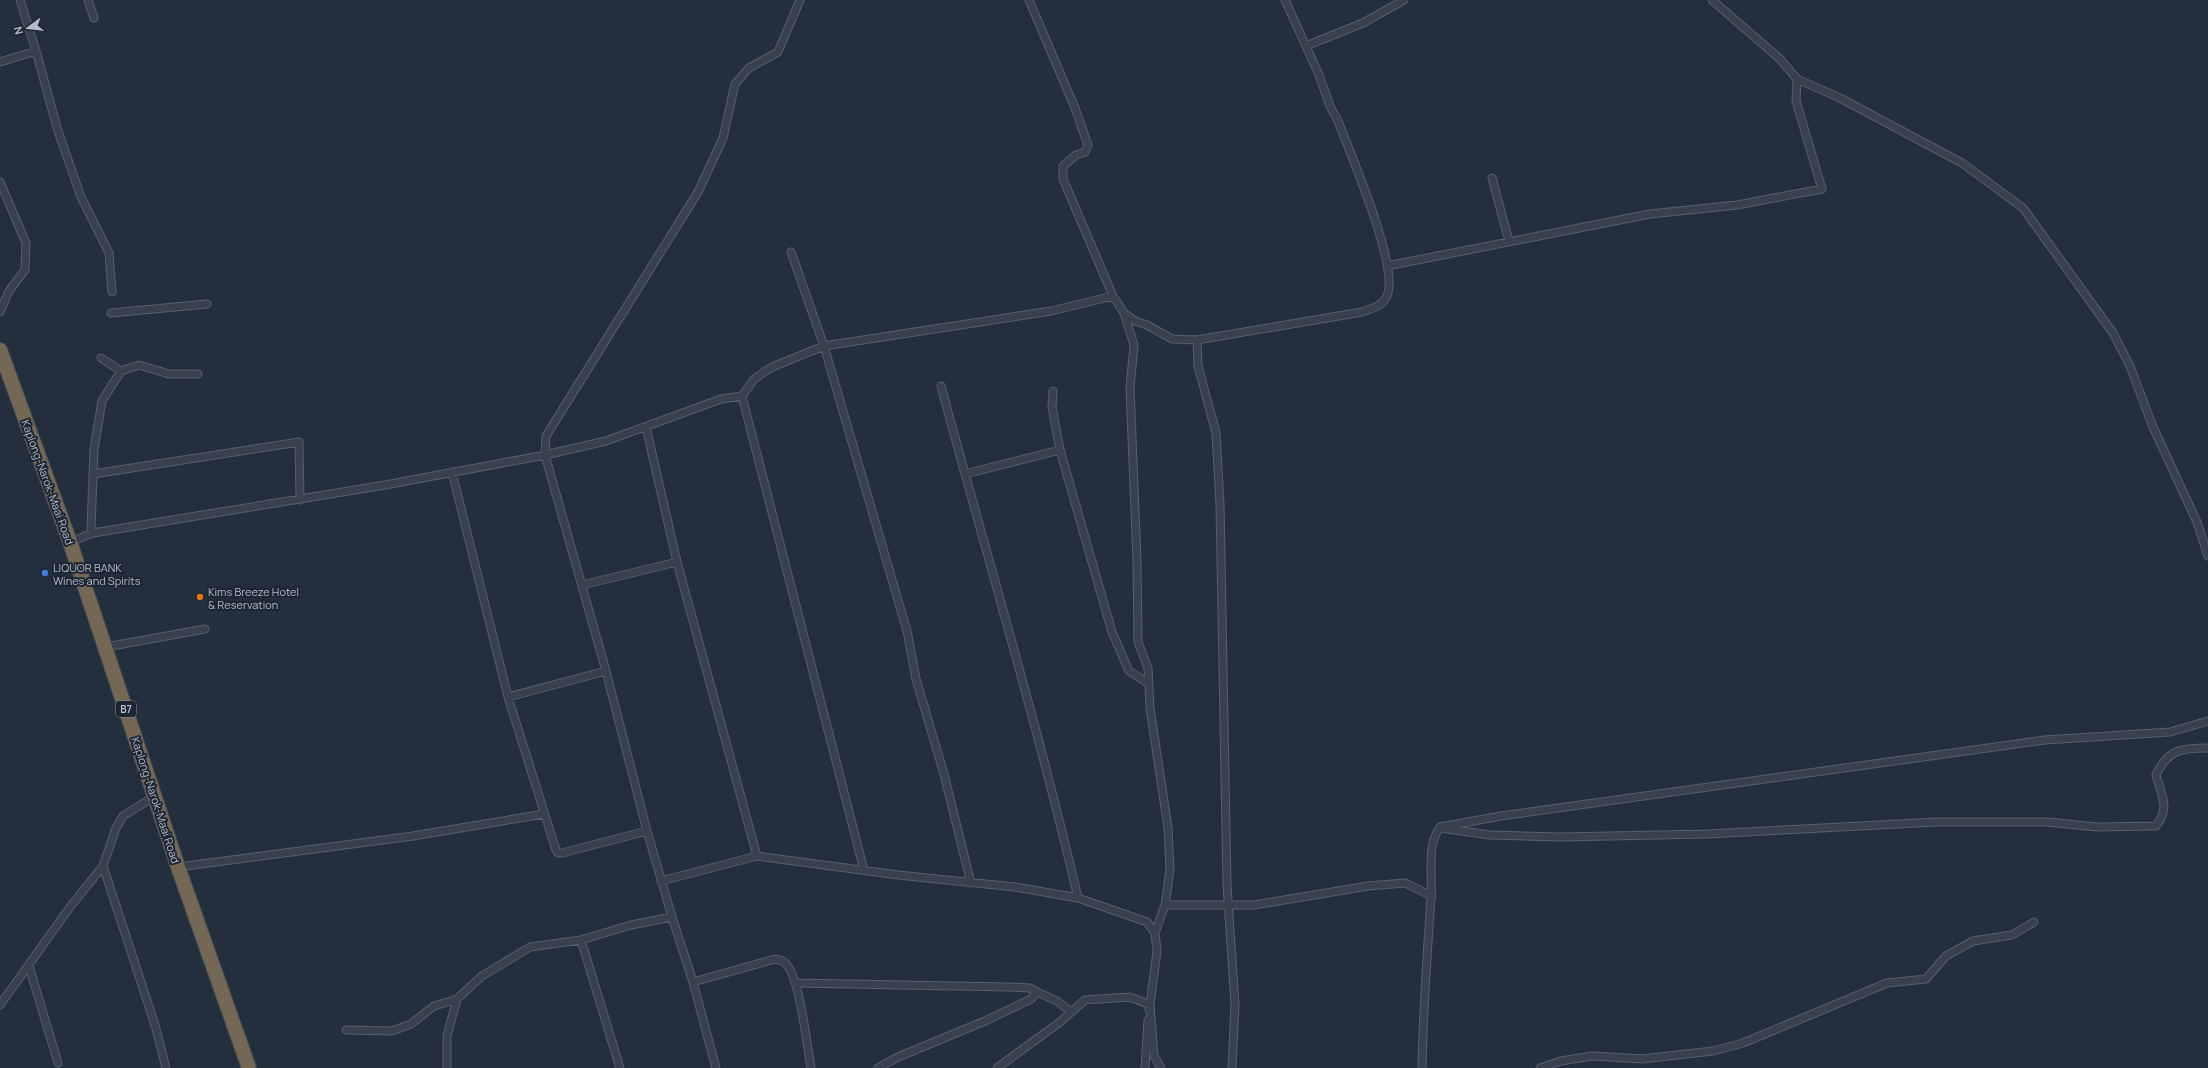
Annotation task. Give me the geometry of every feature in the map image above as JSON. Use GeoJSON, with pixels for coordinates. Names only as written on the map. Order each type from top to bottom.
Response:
{"type":"FeatureCollection","features":[{"type":"Feature","properties":{"kind":"highway","name":"Kaplong-Narok-Maai Road"},"geometry":{"type":"LineString","coordinates":[[0,350],[70,542],[106,646],[178,868],[249,1068]]}},
{"type":"Feature","properties":{"kind":"street"},"geometry":{"type":"LineString","coordinates":[[20,0],[58,131],[81,197],[109,253],[112,292]]}},
{"type":"Feature","properties":{"kind":"street"},"geometry":{"type":"LineString","coordinates":[[88,0],[94,18]]}},
{"type":"Feature","properties":{"kind":"street"},"geometry":{"type":"LineString","coordinates":[[716,1068],[693,982],[647,831],[606,671],[545,455],[546,436],[698,192],[723,138],[735,84],[749,68],[778,52],[800,0]]}},
{"type":"Feature","properties":{"kind":"street"},"geometry":{"type":"LineString","coordinates":[[1029,0],[1075,108],[1088,145],[1085,152],[1076,155],[1063,166],[1063,179],[1113,296],[1124,312],[1135,321],[1172,339],[1196,340],[1362,312],[1377,307],[1383,302],[1388,293],[1389,277],[1375,220],[1338,121],[1330,106],[1306,46],[1285,0]]}},
{"type":"Feature","properties":{"kind":"street"},"geometry":{"type":"LineString","coordinates":[[1306,46],[1363,23],[1404,0]]}},
{"type":"Feature","properties":{"kind":"street"},"geometry":{"type":"LineString","coordinates":[[1712,0],[1779,58],[1797,79],[1840,98],[1962,163],[2023,208],[2113,334],[2130,366],[2154,427],[2197,522],[2208,556]]}},
{"type":"Feature","properties":{"kind":"street"},"geometry":{"type":"LineString","coordinates":[[0,62],[36,51]]}},
{"type":"Feature","properties":{"kind":"street"},"geometry":{"type":"LineString","coordinates":[[1386,266],[1650,214],[1737,205],[1822,189],[1796,101],[1797,79]]}},
{"type":"Feature","properties":{"kind":"street"},"geometry":{"type":"LineString","coordinates":[[1492,178],[1509,241]]}},
{"type":"Feature","properties":{"kind":"street"},"geometry":{"type":"LineString","coordinates":[[0,182],[26,243],[25,270],[9,291],[0,312]]}},
{"type":"Feature","properties":{"kind":"street"},"geometry":{"type":"LineString","coordinates":[[791,252],[824,346],[907,631],[916,679],[944,774],[971,883]]}},
{"type":"Feature","properties":{"kind":"street"},"geometry":{"type":"LineString","coordinates":[[70,542],[93,533],[300,500],[545,455],[606,441],[722,399],[742,396],[754,379],[772,367],[824,346],[1051,311],[1113,296]]}},
{"type":"Feature","properties":{"kind":"street"},"geometry":{"type":"LineString","coordinates":[[111,313],[207,304]]}},
{"type":"Feature","properties":{"kind":"street"},"geometry":{"type":"LineString","coordinates":[[1124,312],[1134,345],[1130,388],[1138,560],[1138,642],[1148,668],[1150,708],[1168,828],[1170,870],[1165,905],[1155,932],[1157,951],[1150,1005],[1145,1068]]}},
{"type":"Feature","properties":{"kind":"street"},"geometry":{"type":"LineString","coordinates":[[1196,340],[1198,366],[1216,433],[1217,448],[1223,589],[1228,905],[1235,1004],[1232,1068]]}},
{"type":"Feature","properties":{"kind":"street"},"geometry":{"type":"LineString","coordinates":[[101,358],[121,371]]}},
{"type":"Feature","properties":{"kind":"street"},"geometry":{"type":"LineString","coordinates":[[93,533],[91,529],[94,449],[102,401],[121,371],[139,366],[169,374],[198,374]]}},
{"type":"Feature","properties":{"kind":"street"},"geometry":{"type":"LineString","coordinates":[[941,386],[1042,748],[1078,898]]}},
{"type":"Feature","properties":{"kind":"street"},"geometry":{"type":"LineString","coordinates":[[1053,391],[1052,407],[1060,450],[1112,632],[1129,671],[1149,684]]}},
{"type":"Feature","properties":{"kind":"street"},"geometry":{"type":"LineString","coordinates":[[742,396],[864,870]]}},
{"type":"Feature","properties":{"kind":"street"},"geometry":{"type":"LineString","coordinates":[[646,427],[677,562],[757,856]]}},
{"type":"Feature","properties":{"kind":"street"},"geometry":{"type":"LineString","coordinates":[[93,474],[299,442],[300,500]]}},
{"type":"Feature","properties":{"kind":"street"},"geometry":{"type":"LineString","coordinates":[[965,474],[1060,450]]}},
{"type":"Feature","properties":{"kind":"street"},"geometry":{"type":"LineString","coordinates":[[452,472],[508,697],[556,850],[558,853],[647,831]]}},
{"type":"Feature","properties":{"kind":"street"},"geometry":{"type":"LineString","coordinates":[[582,585],[677,562]]}},
{"type":"Feature","properties":{"kind":"street"},"geometry":{"type":"LineString","coordinates":[[106,646],[205,629]]}},
{"type":"Feature","properties":{"kind":"street"},"geometry":{"type":"LineString","coordinates":[[508,697],[606,671]]}},
{"type":"Feature","properties":{"kind":"street"},"geometry":{"type":"LineString","coordinates":[[1440,827],[1502,816],[1947,752],[2045,740],[2170,732],[2208,721]]}},
{"type":"Feature","properties":{"kind":"street"},"geometry":{"type":"LineString","coordinates":[[1440,827],[1490,835],[1559,837],[1708,834],[1937,822],[2047,822],[2096,826],[2156,826],[2164,814],[2165,805],[2156,775],[2160,766],[2167,758],[2184,748],[2208,748]]}},
{"type":"Feature","properties":{"kind":"street"},"geometry":{"type":"LineString","coordinates":[[0,1005],[70,907],[103,866],[116,828],[123,816],[155,796]]}},
{"type":"Feature","properties":{"kind":"street"},"geometry":{"type":"LineString","coordinates":[[178,868],[413,836],[544,814]]}},
{"type":"Feature","properties":{"kind":"street"},"geometry":{"type":"LineString","coordinates":[[1422,1068],[1426,959],[1432,896],[1432,843],[1440,827]]}},
{"type":"Feature","properties":{"kind":"street"},"geometry":{"type":"LineString","coordinates":[[661,881],[757,856],[1078,898],[1147,922],[1155,932]]}},
{"type":"Feature","properties":{"kind":"street"},"geometry":{"type":"LineString","coordinates":[[103,866],[153,1018],[166,1068]]}},
{"type":"Feature","properties":{"kind":"street"},"geometry":{"type":"LineString","coordinates":[[1165,905],[1254,905],[1368,886],[1405,884],[1432,896]]}},
{"type":"Feature","properties":{"kind":"street"},"geometry":{"type":"LineString","coordinates":[[346,1030],[392,1031],[411,1024],[434,1006],[457,999],[482,976],[530,947],[581,940],[631,925],[672,917]]}},
{"type":"Feature","properties":{"kind":"street"},"geometry":{"type":"LineString","coordinates":[[1540,1068],[1561,1061],[1592,1056],[1642,1059],[1713,1051],[1743,1043],[1887,983],[1926,979],[1946,956],[1973,941],[2012,935],[2034,922]]}},
{"type":"Feature","properties":{"kind":"street"},"geometry":{"type":"LineString","coordinates":[[581,940],[620,1068]]}},
{"type":"Feature","properties":{"kind":"street"},"geometry":{"type":"LineString","coordinates":[[693,982],[775,959],[782,960],[788,967],[796,983],[811,1068]]}},
{"type":"Feature","properties":{"kind":"street"},"geometry":{"type":"LineString","coordinates":[[29,966],[58,1063]]}},
{"type":"Feature","properties":{"kind":"street"},"geometry":{"type":"LineString","coordinates":[[796,983],[1030,988],[1057,1001],[1070,1012]]}},
{"type":"Feature","properties":{"kind":"street"},"geometry":{"type":"LineString","coordinates":[[878,1068],[898,1057],[985,1021],[1031,999],[1036,992]]}},
{"type":"Feature","properties":{"kind":"street"},"geometry":{"type":"LineString","coordinates":[[997,1068],[1060,1022],[1085,1000],[1130,997],[1150,1005]]}},
{"type":"Feature","properties":{"kind":"street"},"geometry":{"type":"LineString","coordinates":[[447,1068],[447,1036],[457,999]]}},
{"type":"Feature","properties":{"kind":"street"},"geometry":{"type":"LineString","coordinates":[[1150,1005],[1154,1056],[1160,1068]]}},
{"type":"Feature","properties":{"kind":"place","name":"LIQUOR BANK Wines and Spirits"},"geometry":{"type":"Point","coordinates":[45,573]}},
{"type":"Feature","properties":{"kind":"place","name":"Kims Breeze Hotel & Reservation"},"geometry":{"type":"Point","coordinates":[200,597]}}]}
